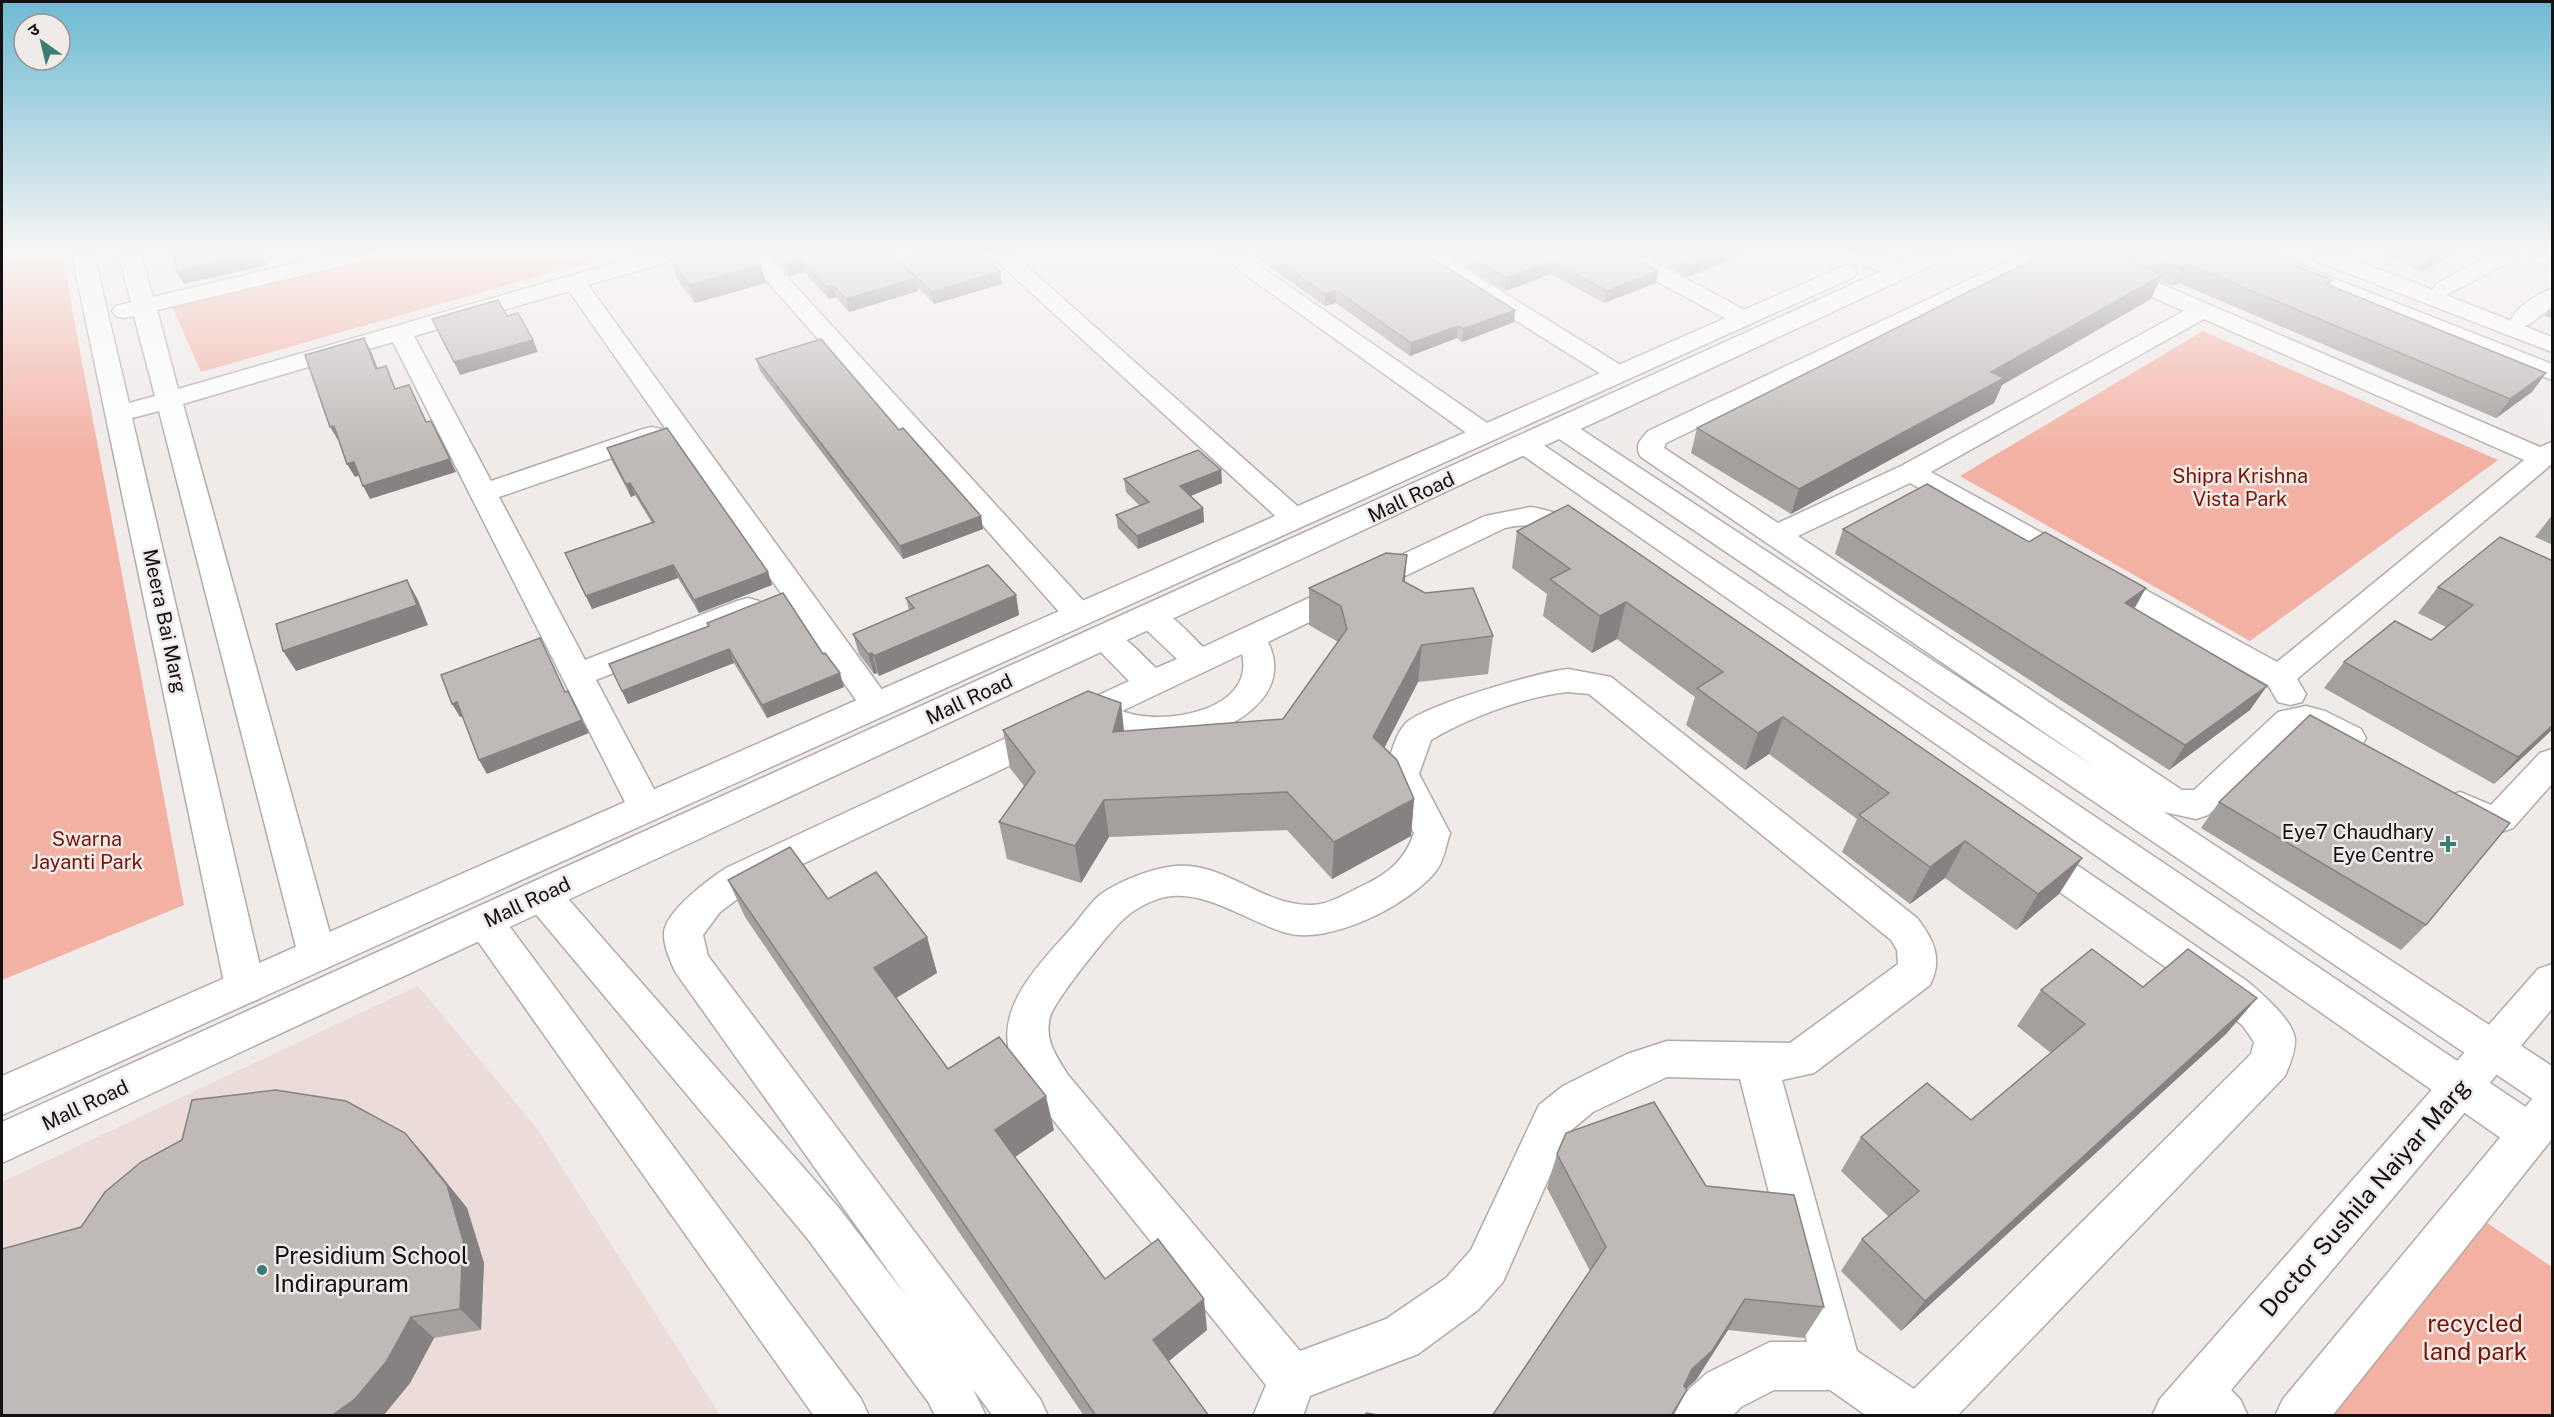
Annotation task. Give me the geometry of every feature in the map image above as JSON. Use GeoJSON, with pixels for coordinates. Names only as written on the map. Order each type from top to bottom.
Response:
{"type":"FeatureCollection","features":[{"type":"Feature","properties":{"kind":"street","name":"Meera Bai Marg"},"geometry":{"type":"LineString","coordinates":[[99,321],[245,987]]}},
{"type":"Feature","properties":{"kind":"street"},"geometry":{"type":"LineString","coordinates":[[148,321],[316,955]]}},
{"type":"Feature","properties":{"kind":"street"},"geometry":{"type":"LineString","coordinates":[[119,414],[438,321]]}},
{"type":"Feature","properties":{"kind":"street"},"geometry":{"type":"LineString","coordinates":[[602,321],[878,705]]}},
{"type":"Feature","properties":{"kind":"street"},"geometry":{"type":"LineString","coordinates":[[815,321],[1079,615]]}},
{"type":"Feature","properties":{"kind":"street"},"geometry":{"type":"LineString","coordinates":[[1075,321],[1294,518]]}},
{"type":"Feature","properties":{"kind":"street"},"geometry":{"type":"LineString","coordinates":[[1324,321],[1485,433]]}},
{"type":"Feature","properties":{"kind":"street"},"geometry":{"type":"LineString","coordinates":[[1533,321],[1618,374]]}},
{"type":"Feature","properties":{"kind":"street","name":"Mall Road"},"geometry":{"type":"LineString","coordinates":[[2,1096],[1735,321]]}},
{"type":"Feature","properties":{"kind":"street","name":"Mall Road"},"geometry":{"type":"LineString","coordinates":[[2,1143],[1561,428],[1773,321]]}},
{"type":"Feature","properties":{"kind":"street"},"geometry":{"type":"LineString","coordinates":[[1901,321],[1657,437],[1651,444],[1651,451],[1657,458],[1776,535],[2172,801],[2182,805],[2196,806],[2290,720],[2304,716]]}},
{"type":"Feature","properties":{"kind":"street"},"geometry":{"type":"LineString","coordinates":[[1776,535],[1911,472],[2183,321]]}},
{"type":"Feature","properties":{"kind":"street"},"geometry":{"type":"LineString","coordinates":[[2230,321],[2548,454],[2279,677]]}},
{"type":"Feature","properties":{"kind":"street"},"geometry":{"type":"LineString","coordinates":[[2422,321],[2553,373]]}},
{"type":"Feature","properties":{"kind":"street"},"geometry":{"type":"LineString","coordinates":[[2492,321],[2553,345]]}},
{"type":"Feature","properties":{"kind":"street"},"geometry":{"type":"LineString","coordinates":[[2528,321],[2553,330]]}},
{"type":"Feature","properties":{"kind":"street"},"geometry":{"type":"LineString","coordinates":[[400,332],[646,808]]}},
{"type":"Feature","properties":{"kind":"street"},"geometry":{"type":"LineString","coordinates":[[483,493],[677,427]]}},
{"type":"Feature","properties":{"kind":"street"},"geometry":{"type":"LineString","coordinates":[[1561,428],[2553,1089]]}},
{"type":"Feature","properties":{"kind":"street"},"geometry":{"type":"LineString","coordinates":[[1524,444],[2461,1086],[2542,1120],[2300,1416]]}},
{"type":"Feature","properties":{"kind":"street"},"geometry":{"type":"LineString","coordinates":[[1911,472],[2279,677],[2304,716],[2330,727],[2370,751]]}},
{"type":"Feature","properties":{"kind":"street"},"geometry":{"type":"LineString","coordinates":[[1023,1416],[690,962],[683,932],[707,901],[740,878],[1495,522],[1517,514],[1539,514],[1561,526],[1609,560]]}},
{"type":"Feature","properties":{"kind":"street"},"geometry":{"type":"LineString","coordinates":[[577,675],[795,590]]}},
{"type":"Feature","properties":{"kind":"street"},"geometry":{"type":"LineString","coordinates":[[1150,616],[1198,661]]}},
{"type":"Feature","properties":{"kind":"street"},"geometry":{"type":"LineString","coordinates":[[1092,711],[1119,725],[1151,731],[1185,729],[1216,719],[1240,702],[1255,681],[1259,659],[1250,637]]}},
{"type":"Feature","properties":{"kind":"street"},"geometry":{"type":"LineString","coordinates":[[1103,638],[1152,683]]}},
{"type":"Feature","properties":{"kind":"street"},"geometry":{"type":"LineString","coordinates":[[1564,681],[1583,681],[1600,685],[1904,929],[1915,944],[1920,959],[1916,972],[1810,1053],[1791,1061],[1667,1059],[1642,1067],[1578,1099],[1554,1119],[1487,1266],[1462,1294],[1401,1337],[1285,1397],[1053,1088],[1028,1046],[1030,1015],[1048,982],[1113,906],[1139,891],[1169,881],[1202,882],[1289,918],[1313,921],[1344,912],[1392,889],[1423,861],[1432,833],[1402,774],[1417,733],[1437,719],[1542,686],[1564,681]]}},
{"type":"Feature","properties":{"kind":"street"},"geometry":{"type":"LineString","coordinates":[[2441,793],[2492,821],[2500,818],[2553,762]]}},
{"type":"Feature","properties":{"kind":"street"},"geometry":{"type":"LineString","coordinates":[[1922,1416],[2270,1063],[2275,1039],[2258,1014],[2233,993],[2009,837]]}},
{"type":"Feature","properties":{"kind":"street"},"geometry":{"type":"LineString","coordinates":[[542,895],[823,1222],[946,1386],[960,1416]]}},
{"type":"Feature","properties":{"kind":"street"},"geometry":{"type":"LineString","coordinates":[[485,922],[844,1416]]}},
{"type":"Feature","properties":{"kind":"street","name":"Doctor Sushila Naiyar Marg"},"geometry":{"type":"LineString","coordinates":[[2199,1408],[2461,1086],[2553,981]]}},
{"type":"Feature","properties":{"kind":"street"},"geometry":{"type":"LineString","coordinates":[[1756,1062],[1837,1366]]}},
{"type":"Feature","properties":{"kind":"street"},"geometry":{"type":"LineString","coordinates":[[1695,1416],[1724,1390],[1770,1366],[1837,1366],[1910,1416]]}},
{"type":"Feature","properties":{"kind":"shaded area"},"geometry":{"type":"Polygon","coordinates":[[[418,986],[538,1130],[720,1415],[2,1415],[2,1182],[418,986]]]}},
{"type":"Feature","properties":{"kind":"green space","name":"Swarna Jayanti Park"},"geometry":{"type":"Polygon","coordinates":[[[2,321],[74,321],[184,905],[2,980],[2,321]]]}},
{"type":"Feature","properties":{"kind":"green space"},"geometry":{"type":"Polygon","coordinates":[[[178,321],[380,321],[201,372],[178,321]]]}},
{"type":"Feature","properties":{"kind":"green space","name":"Shipra Krishna Vista Park"},"geometry":{"type":"Polygon","coordinates":[[[2203,331],[2498,460],[2250,641],[1960,476],[2203,331]]]}},
{"type":"Feature","properties":{"kind":"green space","name":"recycled land park"},"geometry":{"type":"Polygon","coordinates":[[[2468,1210],[2552,1267],[2552,1415],[2329,1416],[2468,1210]]]}},
{"type":"Feature","properties":{"kind":"building"},"geometry":{"type":"Polygon","coordinates":[[[433,321],[523,321],[533,340],[454,362],[433,321]]]}},
{"type":"Feature","properties":{"kind":"building"},"geometry":{"type":"Polygon","coordinates":[[[1380,321],[1485,321],[1463,329],[1458,326],[1411,343],[1380,321]]]}},
{"type":"Feature","properties":{"kind":"building"},"geometry":{"type":"Polygon","coordinates":[[[1910,321],[2081,321],[1991,372],[2004,378],[1799,489],[1697,428],[1910,321]]]}},
{"type":"Feature","properties":{"kind":"building"},"geometry":{"type":"Polygon","coordinates":[[[2324,321],[2418,321],[2546,373],[2510,399],[2324,321]]]}},
{"type":"Feature","properties":{"kind":"building"},"geometry":{"type":"Polygon","coordinates":[[[364,338],[376,369],[386,366],[395,389],[409,385],[426,422],[431,421],[450,459],[363,486],[354,462],[347,464],[334,426],[330,427],[305,355],[364,338]]]}},
{"type":"Feature","properties":{"kind":"building"},"geometry":{"type":"Polygon","coordinates":[[[821,339],[899,430],[903,428],[981,516],[900,546],[756,359],[821,339]]]}},
{"type":"Feature","properties":{"kind":"building"},"geometry":{"type":"Polygon","coordinates":[[[667,428],[768,572],[694,600],[673,565],[586,596],[565,553],[654,522],[630,483],[626,484],[607,448],[667,428]]]}},
{"type":"Feature","properties":{"kind":"building"},"geometry":{"type":"Polygon","coordinates":[[[1198,450],[1221,470],[1180,486],[1203,508],[1137,536],[1116,515],[1149,502],[1124,479],[1198,450]]]}},
{"type":"Feature","properties":{"kind":"building"},"geometry":{"type":"Polygon","coordinates":[[[1927,484],[2029,542],[2045,532],[2146,588],[2125,603],[2267,686],[2185,745],[1843,529],[1927,484]]]}},
{"type":"Feature","properties":{"kind":"building"},"geometry":{"type":"Polygon","coordinates":[[[1568,505],[2082,858],[2038,894],[1965,841],[1930,867],[1859,815],[1889,793],[1783,717],[1758,733],[1697,688],[1723,672],[1626,602],[1600,616],[1550,579],[1570,569],[1517,531],[1568,505]]]}},
{"type":"Feature","properties":{"kind":"building"},"geometry":{"type":"Polygon","coordinates":[[[2500,537],[2553,561],[2553,725],[2518,757],[2344,662],[2395,621],[2431,640],[2473,605],[2438,587],[2500,537]]]}},
{"type":"Feature","properties":{"kind":"building"},"geometry":{"type":"Polygon","coordinates":[[[1386,553],[1407,555],[1403,581],[1425,593],[1473,588],[1493,636],[1422,645],[1373,737],[1397,760],[1414,799],[1334,842],[1287,792],[1104,800],[1075,846],[999,822],[1035,772],[1003,730],[1088,691],[1121,703],[1113,732],[1283,719],[1347,629],[1341,606],[1309,588],[1386,553]]]}},
{"type":"Feature","properties":{"kind":"building"},"geometry":{"type":"Polygon","coordinates":[[[988,565],[1016,595],[874,656],[872,653],[868,654],[853,634],[914,608],[906,598],[988,565]]]}},
{"type":"Feature","properties":{"kind":"building"},"geometry":{"type":"Polygon","coordinates":[[[407,580],[417,605],[283,651],[276,624],[407,580]]]}},
{"type":"Feature","properties":{"kind":"building"},"geometry":{"type":"Polygon","coordinates":[[[783,593],[823,654],[825,653],[840,673],[762,705],[729,649],[622,691],[609,664],[709,626],[707,623],[783,593]]]}},
{"type":"Feature","properties":{"kind":"building"},"geometry":{"type":"Polygon","coordinates":[[[540,638],[565,692],[568,691],[582,720],[479,760],[457,702],[452,704],[441,675],[540,638]]]}},
{"type":"Feature","properties":{"kind":"building"},"geometry":{"type":"Polygon","coordinates":[[[2310,715],[2510,823],[2426,925],[2219,802],[2310,715]]]}},
{"type":"Feature","properties":{"kind":"building"},"geometry":{"type":"Polygon","coordinates":[[[790,847],[828,899],[876,872],[927,937],[874,968],[948,1069],[999,1037],[1046,1096],[995,1130],[1105,1279],[1158,1239],[1204,1299],[1153,1340],[1209,1416],[1096,1416],[728,880],[790,847]]]}},
{"type":"Feature","properties":{"kind":"building"},"geometry":{"type":"Polygon","coordinates":[[[2092,949],[2143,987],[2188,949],[2257,998],[1925,1301],[1862,1239],[1919,1191],[1861,1137],[1927,1083],[1971,1120],[2085,1024],[2041,990],[2092,949]]]}},
{"type":"Feature","properties":{"kind":"building","name":"Presidium School Indirapuram"},"geometry":{"type":"Polygon","coordinates":[[[276,1090],[346,1101],[405,1133],[447,1185],[463,1240],[460,1309],[411,1317],[386,1362],[355,1399],[331,1416],[2,1416],[2,1249],[81,1227],[105,1192],[141,1162],[182,1140],[192,1100],[276,1090]]]}},
{"type":"Feature","properties":{"kind":"building"},"geometry":{"type":"Polygon","coordinates":[[[1654,1102],[1706,1186],[1794,1195],[1824,1307],[1745,1299],[1712,1351],[1692,1369],[1684,1386],[1687,1390],[1671,1416],[1492,1416],[1606,1247],[1557,1154],[1566,1133],[1654,1102]]]}},
{"type":"Feature","properties":{"kind":"building"},"geometry":{"type":"Polygon","coordinates":[[[1366,1413],[1384,1416],[1365,1416],[1366,1413]]]}},
{"type":"Feature","properties":{"kind":"place","name":"Eye7 Chaudhary Eye Centre"},"geometry":{"type":"Point","coordinates":[2448,844]}},
{"type":"Feature","properties":{"kind":"place","name":"Presidium School Indirapuram"},"geometry":{"type":"Point","coordinates":[262,1270]}}]}
